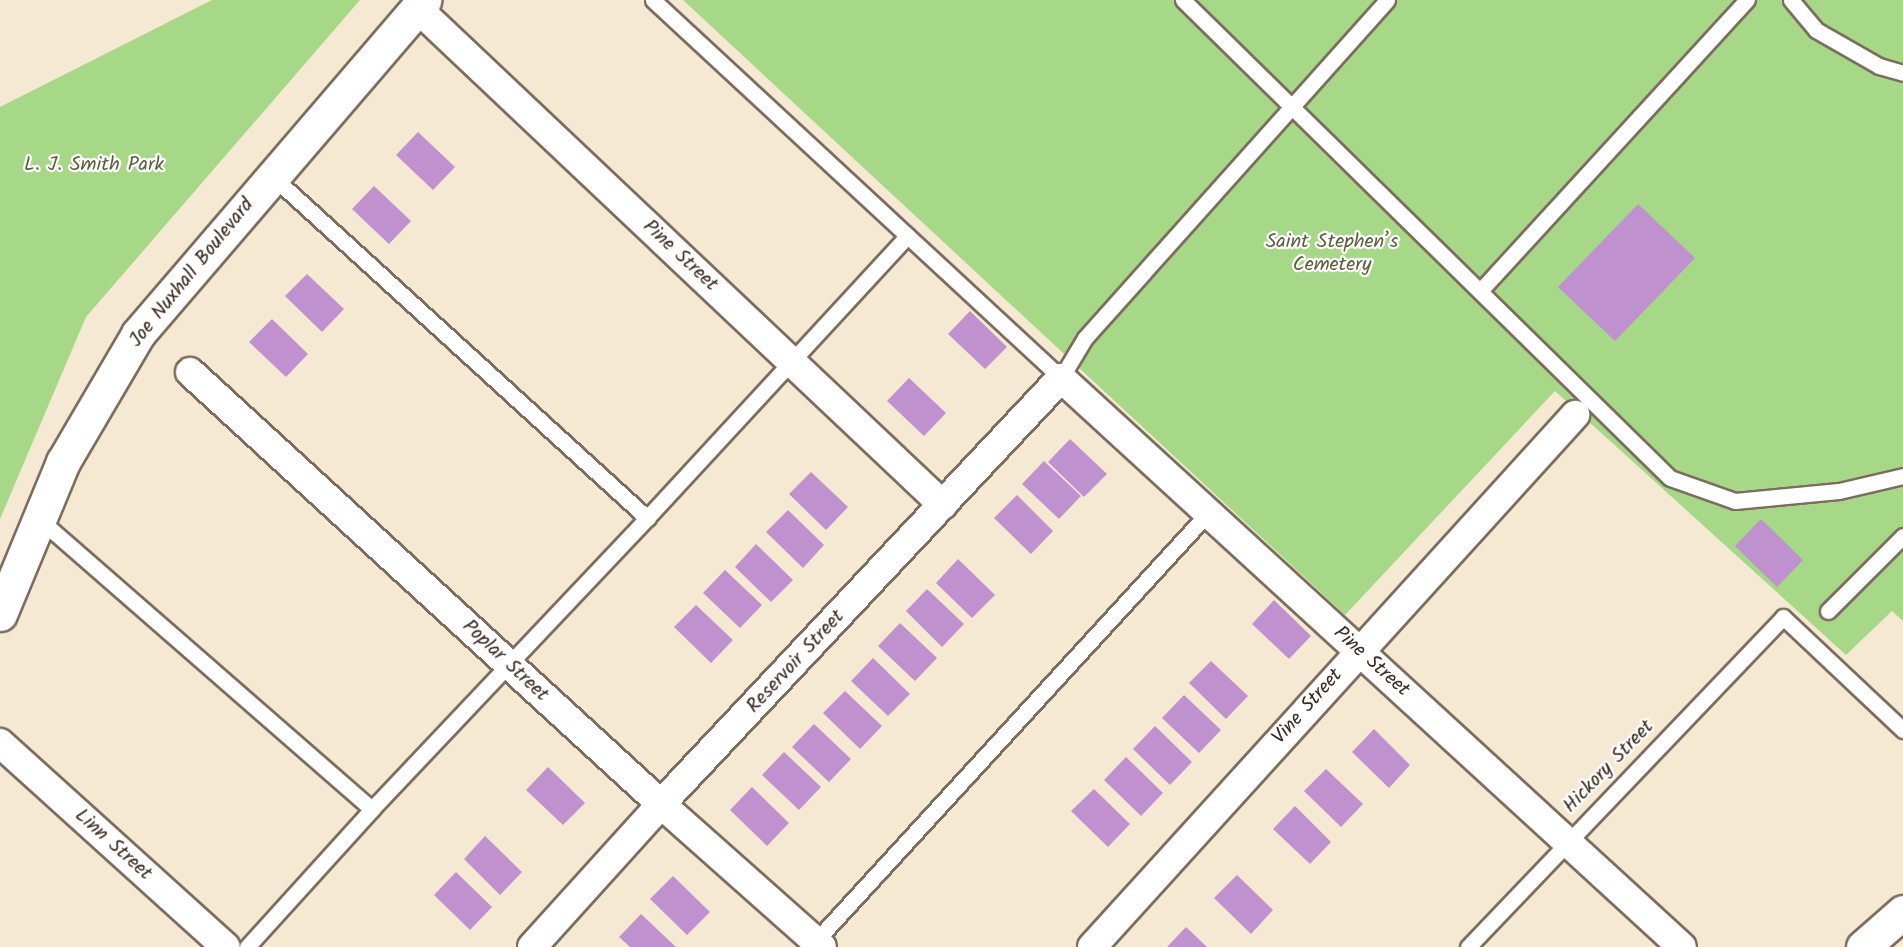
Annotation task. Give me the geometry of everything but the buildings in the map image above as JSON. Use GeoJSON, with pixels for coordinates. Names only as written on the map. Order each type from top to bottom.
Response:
{"type":"FeatureCollection","features":[{"type":"Feature","properties":{"kind":"street","name":"Joe Nuxhall Boulevard"},"geometry":{"type":"LineString","coordinates":[[0,614],[63,462],[138,334],[420,4]]}},
{"type":"Feature","properties":{"kind":"street","name":"Pine Street"},"geometry":{"type":"LineString","coordinates":[[420,4],[943,505]]}},
{"type":"Feature","properties":{"kind":"street","name":"Poplar Street"},"geometry":{"type":"LineString","coordinates":[[190,372],[816,945]]}},
{"type":"Feature","properties":{"kind":"street","name":"Pine Street"},"geometry":{"type":"LineString","coordinates":[[1061,378],[1682,947]]}},
{"type":"Feature","properties":{"kind":"street","name":"Reservoir Street"},"geometry":{"type":"LineString","coordinates":[[532,947],[661,804],[1061,378]]}},
{"type":"Feature","properties":{"kind":"street","name":"Vine Street"},"geometry":{"type":"LineString","coordinates":[[1092,947],[1575,415]]}},
{"type":"Feature","properties":{"kind":"street","name":"Linn Street"},"geometry":{"type":"LineString","coordinates":[[0,743],[226,947]]}},
{"type":"Feature","properties":{"kind":"street"},"geometry":{"type":"LineString","coordinates":[[1863,947],[1903,912]]}},
{"type":"Feature","properties":{"kind":"lane"},"geometry":{"type":"LineString","coordinates":[[653,0],[1061,378],[1085,338],[1387,0]]}},
{"type":"Feature","properties":{"kind":"lane"},"geometry":{"type":"LineString","coordinates":[[1183,0],[1670,478],[1735,501],[1839,491],[1903,476]]}},
{"type":"Feature","properties":{"kind":"lane"},"geometry":{"type":"LineString","coordinates":[[1480,291],[1747,0]]}},
{"type":"Feature","properties":{"kind":"lane"},"geometry":{"type":"LineString","coordinates":[[1791,0],[1816,30],[1879,66],[1903,73]]}},
{"type":"Feature","properties":{"kind":"lane"},"geometry":{"type":"LineString","coordinates":[[272,176],[647,518]]}},
{"type":"Feature","properties":{"kind":"lane"},"geometry":{"type":"LineString","coordinates":[[247,947],[372,809],[510,665],[907,236]]}},
{"type":"Feature","properties":{"kind":"lane"},"geometry":{"type":"LineString","coordinates":[[816,945],[1208,513]]}},
{"type":"Feature","properties":{"kind":"lane"},"geometry":{"type":"LineString","coordinates":[[38,518],[372,809]]}},
{"type":"Feature","properties":{"kind":"lane"},"geometry":{"type":"LineString","coordinates":[[1828,611],[1903,536]]}},
{"type":"Feature","properties":{"kind":"lane","name":"Hickory Street"},"geometry":{"type":"LineString","coordinates":[[1468,947],[1783,617],[1903,730]]}},
{"type":"Feature","properties":{"kind":"green space","name":"L. J. Smith Park"},"geometry":{"type":"Polygon","coordinates":[[[212,0],[360,0],[86,317],[0,519],[0,107],[212,0]]]}},
{"type":"Feature","properties":{"kind":"green space","name":"Saint Stephen’s Cemetery"},"geometry":{"type":"Polygon","coordinates":[[[683,0],[1903,0],[1903,621],[1892,611],[1846,655],[1555,391],[1345,615],[683,0]]]}}]}
